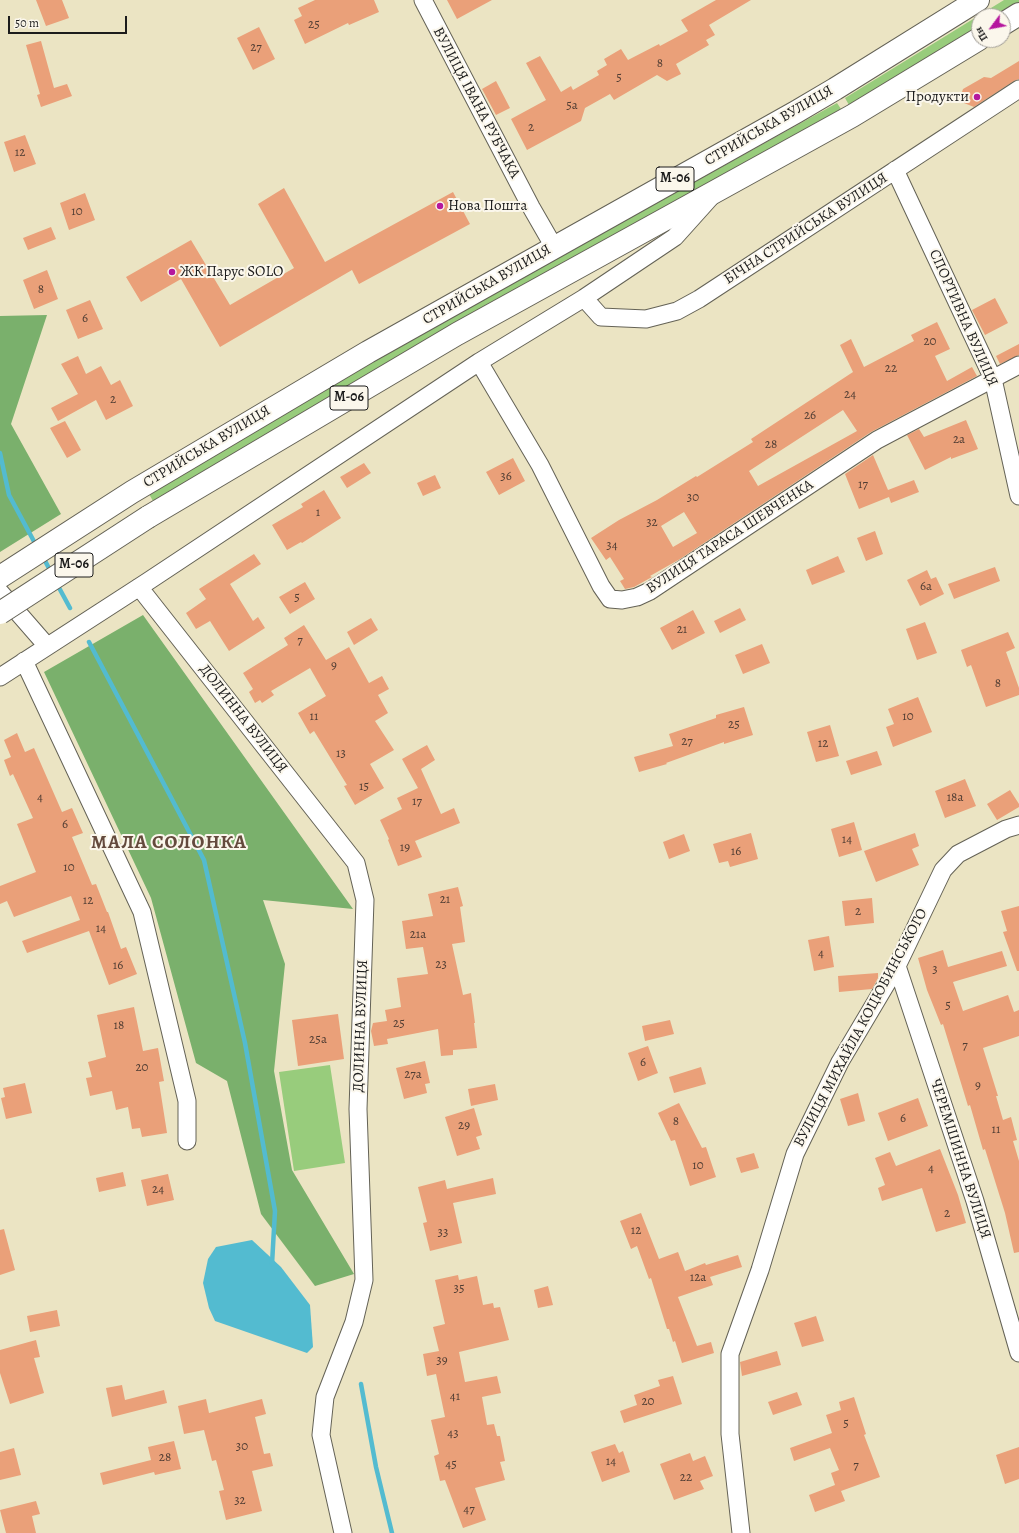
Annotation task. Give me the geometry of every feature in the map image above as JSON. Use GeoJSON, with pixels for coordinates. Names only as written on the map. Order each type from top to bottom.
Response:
{"type":"FeatureCollection","features":[{"type":"Feature","properties":{"kind":"highway","name":"СТРИЙСЬКА ВУЛИЦЯ"},"geometry":{"type":"LineString","coordinates":[[0,577],[132,492],[368,352],[835,89],[978,0]]}},
{"type":"Feature","properties":{"kind":"highway","name":"СТРИЙСЬКА ВУЛИЦЯ"},"geometry":{"type":"LineString","coordinates":[[0,613],[148,517],[457,334],[852,116],[971,44]]}},
{"type":"Feature","properties":{"kind":"street","name":"ВУЛИЦЯ ІВАНА РУБЧАКА"},"geometry":{"type":"LineString","coordinates":[[423,0],[531,207],[554,247]]}},
{"type":"Feature","properties":{"kind":"street","name":"БІЧНА СТРИЙСЬКА ВУЛИЦЯ"},"geometry":{"type":"LineString","coordinates":[[584,298],[601,317],[646,319],[677,311],[699,299],[1019,88]]}},
{"type":"Feature","properties":{"kind":"street","name":"СПОРТИВНА ВУЛИЦЯ"},"geometry":{"type":"LineString","coordinates":[[896,170],[993,379],[1019,496]]}},
{"type":"Feature","properties":{"kind":"street"},"geometry":{"type":"LineString","coordinates":[[0,677],[479,362],[584,298],[675,237],[716,191]]}},
{"type":"Feature","properties":{"kind":"street","name":"ВУЛИЦЯ ТАРАСА ШЕВЧЕНКА"},"geometry":{"type":"LineString","coordinates":[[479,362],[540,465],[601,586],[610,599],[622,600],[636,597],[674,575],[877,440],[1019,365]]}},
{"type":"Feature","properties":{"kind":"street","name":"ДОЛИННА ВУЛИЦЯ"},"geometry":{"type":"LineString","coordinates":[[139,587],[356,863],[366,900],[358,1109],[364,1280],[354,1322],[324,1397],[320,1435],[343,1533]]}},
{"type":"Feature","properties":{"kind":"street"},"geometry":{"type":"LineString","coordinates":[[0,592],[47,646]]}},
{"type":"Feature","properties":{"kind":"street"},"geometry":{"type":"LineString","coordinates":[[24,661],[142,912],[187,1101],[187,1141]]}},
{"type":"Feature","properties":{"kind":"street","name":"ВУЛИЦЯ МИХАЙЛА КОЦЮБИНСЬКОГО"},"geometry":{"type":"LineString","coordinates":[[742,1533],[730,1434],[730,1354],[760,1270],[795,1154],[840,1062],[897,966],[943,870],[958,854],[1006,829],[1019,825]]}},
{"type":"Feature","properties":{"kind":"street","name":"ЧЕРЕМШИННА ВУЛИЦЯ"},"geometry":{"type":"LineString","coordinates":[[897,966],[975,1201],[1019,1353]]}},
{"type":"Feature","properties":{"kind":"green space"},"geometry":{"type":"Polygon","coordinates":[[[1004,0],[1019,0],[1019,2],[1010,8],[991,8],[1004,0]]]}},
{"type":"Feature","properties":{"kind":"green space"},"geometry":{"type":"Polygon","coordinates":[[[971,20],[971,33],[849,105],[845,98],[971,20]]]}},
{"type":"Feature","properties":{"kind":"green space"},"geometry":{"type":"Polygon","coordinates":[[[837,103],[841,109],[360,380],[153,501],[149,494],[354,371],[837,103]]]}},
{"type":"Feature","properties":{"kind":"green space"},"geometry":{"type":"Polygon","coordinates":[[[47,315],[11,424],[61,514],[0,552],[0,316],[47,315]]]}},
{"type":"Feature","properties":{"kind":"green space"},"geometry":{"type":"Polygon","coordinates":[[[143,615],[353,909],[263,900],[285,964],[274,1071],[292,1170],[354,1274],[315,1286],[261,1214],[227,1081],[196,1063],[151,898],[44,672],[143,615]]]}},
{"type":"Feature","properties":{"kind":"green space"},"geometry":{"type":"Polygon","coordinates":[[[330,1065],[345,1163],[294,1171],[279,1072],[330,1065]]]}},
{"type":"Feature","properties":{"kind":"water"},"geometry":{"type":"Polygon","coordinates":[[[252,1240],[281,1267],[310,1305],[313,1347],[307,1353],[215,1321],[209,1308],[203,1283],[208,1259],[216,1247],[252,1240]]]}},
{"type":"Feature","properties":{"kind":"building"},"geometry":{"type":"Polygon","coordinates":[[[36,0],[62,0],[69,18],[46,26],[36,0]]]}},
{"type":"Feature","properties":{"kind":"building"},"geometry":{"type":"Polygon","coordinates":[[[315,0],[374,0],[379,12],[349,25],[348,23],[305,44],[294,20],[302,16],[298,8],[315,0]]]}},
{"type":"Feature","properties":{"kind":"building"},"geometry":{"type":"Polygon","coordinates":[[[447,0],[492,0],[457,19],[447,0]]]}},
{"type":"Feature","properties":{"kind":"building"},"geometry":{"type":"Polygon","coordinates":[[[716,0],[751,0],[709,25],[715,35],[706,40],[709,45],[676,64],[681,74],[667,81],[657,75],[614,100],[610,94],[585,108],[581,121],[527,150],[511,119],[546,100],[526,63],[540,56],[561,92],[571,86],[573,90],[599,75],[597,71],[607,65],[604,59],[621,49],[628,60],[659,44],[660,46],[688,31],[681,20],[716,0]]]}},
{"type":"Feature","properties":{"kind":"building"},"geometry":{"type":"Polygon","coordinates":[[[259,27],[275,59],[253,70],[237,38],[259,27]]]}},
{"type":"Feature","properties":{"kind":"building"},"geometry":{"type":"Polygon","coordinates":[[[41,41],[54,88],[67,84],[72,96],[41,107],[37,95],[40,94],[26,45],[41,41]]]}},
{"type":"Feature","properties":{"kind":"building","name":"Продукти"},"geometry":{"type":"Polygon","coordinates":[[[1019,61],[1019,79],[974,107],[959,101],[963,89],[984,77],[991,78],[1019,61]]]}},
{"type":"Feature","properties":{"kind":"building"},"geometry":{"type":"Polygon","coordinates":[[[496,81],[510,108],[496,115],[482,89],[496,81]]]}},
{"type":"Feature","properties":{"kind":"building"},"geometry":{"type":"Polygon","coordinates":[[[25,135],[36,164],[14,172],[4,142],[25,135]]]}},
{"type":"Feature","properties":{"kind":"building","name":"ЖК Парус SOLO"},"geometry":{"type":"Polygon","coordinates":[[[284,188],[325,262],[453,192],[470,224],[359,284],[352,270],[220,347],[181,279],[141,302],[126,277],[191,240],[230,305],[294,268],[258,204],[284,188]]]}},
{"type":"Feature","properties":{"kind":"building"},"geometry":{"type":"Polygon","coordinates":[[[85,193],[95,220],[69,230],[60,203],[85,193]]]}},
{"type":"Feature","properties":{"kind":"building"},"geometry":{"type":"Polygon","coordinates":[[[51,227],[56,239],[28,250],[23,238],[51,227]]]}},
{"type":"Feature","properties":{"kind":"building"},"geometry":{"type":"Polygon","coordinates":[[[47,270],[58,299],[34,309],[23,280],[47,270]]]}},
{"type":"Feature","properties":{"kind":"building"},"geometry":{"type":"Polygon","coordinates":[[[995,298],[1008,323],[985,335],[972,310],[995,298]]]}},
{"type":"Feature","properties":{"kind":"building"},"geometry":{"type":"Polygon","coordinates":[[[90,300],[103,329],[78,339],[66,310],[90,300]]]}},
{"type":"Feature","properties":{"kind":"building"},"geometry":{"type":"Polygon","coordinates":[[[937,322],[950,349],[935,356],[947,381],[972,367],[977,376],[871,432],[680,559],[650,576],[652,577],[634,587],[625,589],[620,581],[624,579],[610,557],[606,560],[591,538],[619,520],[657,500],[696,476],[697,477],[753,442],[751,439],[853,372],[840,345],[851,339],[864,367],[914,341],[911,335],[937,322]],[[843,410],[749,471],[758,486],[857,431],[843,410]],[[684,512],[661,526],[673,547],[697,533],[684,512]]]}},
{"type":"Feature","properties":{"kind":"building"},"geometry":{"type":"Polygon","coordinates":[[[1019,344],[1019,355],[1000,364],[996,356],[1019,344]]]}},
{"type":"Feature","properties":{"kind":"building"},"geometry":{"type":"Polygon","coordinates":[[[78,356],[86,374],[101,366],[111,385],[120,380],[133,406],[106,420],[96,400],[58,421],[51,408],[78,394],[61,364],[78,356]]]}},
{"type":"Feature","properties":{"kind":"building"},"geometry":{"type":"Polygon","coordinates":[[[966,420],[978,449],[951,459],[951,457],[925,470],[907,435],[919,429],[924,437],[966,420]]]}},
{"type":"Feature","properties":{"kind":"building"},"geometry":{"type":"Polygon","coordinates":[[[65,421],[81,450],[67,458],[50,428],[65,421]]]}},
{"type":"Feature","properties":{"kind":"building"},"geometry":{"type":"Polygon","coordinates":[[[873,455],[888,490],[914,480],[919,492],[891,503],[889,497],[859,509],[845,474],[873,455]]]}},
{"type":"Feature","properties":{"kind":"building"},"geometry":{"type":"Polygon","coordinates":[[[513,458],[525,481],[499,495],[486,472],[513,458]]]}},
{"type":"Feature","properties":{"kind":"building"},"geometry":{"type":"Polygon","coordinates":[[[364,463],[371,473],[347,488],[340,477],[364,463]]]}},
{"type":"Feature","properties":{"kind":"building"},"geometry":{"type":"Polygon","coordinates":[[[435,475],[441,488],[423,496],[417,483],[435,475]]]}},
{"type":"Feature","properties":{"kind":"building"},"geometry":{"type":"Polygon","coordinates":[[[324,490],[341,518],[302,543],[301,542],[287,550],[272,525],[303,507],[301,504],[324,490]]]}},
{"type":"Feature","properties":{"kind":"building"},"geometry":{"type":"Polygon","coordinates":[[[875,531],[883,554],[866,561],[857,538],[875,531]]]}},
{"type":"Feature","properties":{"kind":"building"},"geometry":{"type":"Polygon","coordinates":[[[254,554],[261,564],[230,584],[253,621],[258,617],[265,628],[229,651],[210,621],[196,629],[186,613],[206,599],[199,589],[254,554]]]}},
{"type":"Feature","properties":{"kind":"building"},"geometry":{"type":"Polygon","coordinates":[[[838,556],[845,572],[812,585],[806,570],[838,556]]]}},
{"type":"Feature","properties":{"kind":"building"},"geometry":{"type":"Polygon","coordinates":[[[995,567],[1000,581],[954,599],[948,584],[995,567]]]}},
{"type":"Feature","properties":{"kind":"building"},"geometry":{"type":"Polygon","coordinates":[[[927,570],[931,579],[936,577],[944,594],[920,606],[907,580],[927,570]]]}},
{"type":"Feature","properties":{"kind":"building"},"geometry":{"type":"Polygon","coordinates":[[[305,582],[315,599],[290,614],[279,597],[305,582]]]}},
{"type":"Feature","properties":{"kind":"building"},"geometry":{"type":"Polygon","coordinates":[[[740,608],[746,620],[720,633],[714,621],[740,608]]]}},
{"type":"Feature","properties":{"kind":"building"},"geometry":{"type":"Polygon","coordinates":[[[693,610],[705,633],[672,650],[660,628],[693,610]]]}},
{"type":"Feature","properties":{"kind":"building"},"geometry":{"type":"Polygon","coordinates":[[[371,618],[378,630],[354,645],[347,632],[371,618]]]}},
{"type":"Feature","properties":{"kind":"building"},"geometry":{"type":"Polygon","coordinates":[[[925,622],[937,653],[917,660],[906,629],[925,622]]]}},
{"type":"Feature","properties":{"kind":"building"},"geometry":{"type":"Polygon","coordinates":[[[304,625],[326,660],[349,647],[369,683],[382,676],[389,689],[378,695],[388,713],[375,721],[394,750],[370,764],[384,788],[355,805],[344,786],[347,785],[314,731],[310,734],[298,713],[326,696],[310,668],[271,691],[274,695],[262,703],[260,700],[255,703],[249,692],[253,689],[243,673],[288,645],[284,638],[304,625]]]}},
{"type":"Feature","properties":{"kind":"building"},"geometry":{"type":"Polygon","coordinates":[[[1008,632],[1015,648],[1006,652],[1019,688],[1019,695],[986,707],[971,665],[967,667],[961,650],[1008,632]]]}},
{"type":"Feature","properties":{"kind":"building"},"geometry":{"type":"Polygon","coordinates":[[[762,644],[770,663],[743,674],[735,655],[762,644]]]}},
{"type":"Feature","properties":{"kind":"building"},"geometry":{"type":"Polygon","coordinates":[[[918,697],[932,732],[893,747],[886,727],[894,724],[888,709],[918,697]]]}},
{"type":"Feature","properties":{"kind":"building"},"geometry":{"type":"Polygon","coordinates":[[[744,707],[753,735],[724,744],[724,742],[666,763],[667,764],[639,772],[634,757],[673,746],[669,734],[716,718],[716,715],[744,707]]]}},
{"type":"Feature","properties":{"kind":"building"},"geometry":{"type":"Polygon","coordinates":[[[830,725],[839,756],[816,762],[807,732],[830,725]]]}},
{"type":"Feature","properties":{"kind":"building"},"geometry":{"type":"Polygon","coordinates":[[[17,733],[25,752],[34,748],[62,812],[72,808],[83,833],[72,837],[92,885],[96,884],[121,949],[126,947],[137,974],[109,985],[89,931],[27,953],[22,941],[80,920],[71,896],[14,917],[7,901],[0,904],[0,886],[36,872],[17,824],[33,818],[13,774],[10,776],[4,760],[11,757],[4,740],[17,733]]]}},
{"type":"Feature","properties":{"kind":"building"},"geometry":{"type":"Polygon","coordinates":[[[427,745],[435,760],[421,769],[441,814],[454,808],[460,823],[415,841],[422,857],[398,866],[388,840],[389,839],[380,820],[402,809],[397,798],[418,788],[402,759],[427,745]]]}},
{"type":"Feature","properties":{"kind":"building"},"geometry":{"type":"Polygon","coordinates":[[[877,751],[882,765],[851,775],[846,761],[877,751]]]}},
{"type":"Feature","properties":{"kind":"building"},"geometry":{"type":"Polygon","coordinates":[[[965,779],[976,806],[945,818],[935,791],[965,779]]]}},
{"type":"Feature","properties":{"kind":"building"},"geometry":{"type":"Polygon","coordinates":[[[1010,790],[1019,804],[1019,807],[997,820],[987,804],[1010,790]]]}},
{"type":"Feature","properties":{"kind":"building"},"geometry":{"type":"Polygon","coordinates":[[[854,822],[862,850],[839,857],[831,829],[854,822]]]}},
{"type":"Feature","properties":{"kind":"building"},"geometry":{"type":"Polygon","coordinates":[[[751,833],[758,859],[730,867],[728,861],[719,863],[713,844],[751,833]]]}},
{"type":"Feature","properties":{"kind":"building"},"geometry":{"type":"Polygon","coordinates":[[[915,833],[919,846],[912,849],[919,865],[876,882],[864,851],[915,833]]]}},
{"type":"Feature","properties":{"kind":"building"},"geometry":{"type":"Polygon","coordinates":[[[684,834],[690,851],[669,859],[663,842],[684,834]]]}},
{"type":"Feature","properties":{"kind":"building"},"geometry":{"type":"Polygon","coordinates":[[[458,887],[463,906],[460,907],[465,942],[452,944],[463,995],[471,993],[477,1048],[453,1050],[453,1055],[441,1056],[438,1029],[387,1039],[388,1044],[374,1046],[371,1031],[373,1023],[387,1021],[385,1010],[401,1007],[397,978],[428,974],[423,947],[406,949],[402,921],[433,916],[428,894],[458,887]]]}},
{"type":"Feature","properties":{"kind":"building"},"geometry":{"type":"Polygon","coordinates":[[[872,898],[874,923],[845,926],[842,901],[872,898]]]}},
{"type":"Feature","properties":{"kind":"building"},"geometry":{"type":"Polygon","coordinates":[[[1019,906],[1019,971],[1017,971],[1003,932],[1007,931],[1001,911],[1019,906]]]}},
{"type":"Feature","properties":{"kind":"building"},"geometry":{"type":"Polygon","coordinates":[[[829,936],[834,967],[814,971],[808,940],[829,936]]]}},
{"type":"Feature","properties":{"kind":"building"},"geometry":{"type":"Polygon","coordinates":[[[943,950],[948,967],[1002,951],[1007,966],[953,982],[963,1011],[1008,995],[1014,1012],[1019,1010],[1019,1036],[983,1048],[998,1096],[996,1096],[1003,1120],[1011,1117],[1017,1140],[1013,1141],[1019,1161],[1019,1252],[1014,1253],[1005,1213],[985,1149],[983,1150],[970,1105],[968,1106],[943,1024],[941,1025],[927,990],[918,958],[943,950]]]}},
{"type":"Feature","properties":{"kind":"building"},"geometry":{"type":"Polygon","coordinates":[[[878,973],[878,978],[872,989],[839,992],[838,976],[878,973]]]}},
{"type":"Feature","properties":{"kind":"building"},"geometry":{"type":"Polygon","coordinates":[[[134,1007],[143,1051],[158,1048],[164,1081],[159,1082],[167,1133],[142,1137],[140,1128],[132,1129],[128,1107],[116,1110],[112,1091],[90,1096],[86,1078],[92,1077],[88,1062],[106,1057],[97,1015],[134,1007]]]}},
{"type":"Feature","properties":{"kind":"building"},"geometry":{"type":"Polygon","coordinates":[[[338,1014],[344,1059],[298,1066],[292,1020],[338,1014]]]}},
{"type":"Feature","properties":{"kind":"building"},"geometry":{"type":"Polygon","coordinates":[[[670,1020],[674,1034],[645,1041],[642,1026],[670,1020]]]}},
{"type":"Feature","properties":{"kind":"building"},"geometry":{"type":"Polygon","coordinates":[[[648,1046],[658,1073],[638,1081],[628,1053],[648,1046]]]}},
{"type":"Feature","properties":{"kind":"building"},"geometry":{"type":"Polygon","coordinates":[[[425,1061],[430,1083],[425,1084],[427,1093],[404,1099],[396,1068],[425,1061]]]}},
{"type":"Feature","properties":{"kind":"building"},"geometry":{"type":"Polygon","coordinates":[[[701,1067],[706,1084],[674,1093],[669,1077],[701,1067]]]}},
{"type":"Feature","properties":{"kind":"building"},"geometry":{"type":"Polygon","coordinates":[[[25,1083],[32,1113],[6,1119],[1,1098],[5,1097],[3,1088],[25,1083]]]}},
{"type":"Feature","properties":{"kind":"building"},"geometry":{"type":"Polygon","coordinates":[[[495,1084],[498,1100],[471,1106],[468,1089],[495,1084]]]}},
{"type":"Feature","properties":{"kind":"building"},"geometry":{"type":"Polygon","coordinates":[[[858,1093],[865,1121],[848,1126],[840,1099],[858,1093]]]}},
{"type":"Feature","properties":{"kind":"building"},"geometry":{"type":"Polygon","coordinates":[[[918,1098],[928,1126],[888,1141],[878,1113],[918,1098]]]}},
{"type":"Feature","properties":{"kind":"building"},"geometry":{"type":"Polygon","coordinates":[[[679,1103],[702,1148],[706,1147],[716,1177],[690,1186],[675,1140],[671,1141],[658,1113],[679,1103]]]}},
{"type":"Feature","properties":{"kind":"building"},"geometry":{"type":"Polygon","coordinates":[[[474,1108],[482,1135],[476,1137],[480,1149],[457,1156],[445,1117],[474,1108]]]}},
{"type":"Feature","properties":{"kind":"building"},"geometry":{"type":"Polygon","coordinates":[[[940,1149],[958,1195],[966,1223],[936,1232],[922,1188],[882,1201],[878,1188],[885,1185],[875,1158],[890,1152],[896,1166],[940,1149]]]}},
{"type":"Feature","properties":{"kind":"building"},"geometry":{"type":"Polygon","coordinates":[[[754,1153],[759,1168],[741,1173],[736,1158],[754,1153]]]}},
{"type":"Feature","properties":{"kind":"building"},"geometry":{"type":"Polygon","coordinates":[[[123,1172],[126,1186],[99,1192],[96,1178],[123,1172]]]}},
{"type":"Feature","properties":{"kind":"building"},"geometry":{"type":"Polygon","coordinates":[[[168,1174],[174,1200],[147,1206],[141,1180],[168,1174]]]}},
{"type":"Feature","properties":{"kind":"building"},"geometry":{"type":"Polygon","coordinates":[[[493,1178],[496,1194],[453,1203],[462,1243],[430,1251],[423,1223],[427,1222],[418,1187],[445,1180],[447,1189],[493,1178]]]}},
{"type":"Feature","properties":{"kind":"building"},"geometry":{"type":"Polygon","coordinates":[[[641,1213],[659,1259],[678,1252],[685,1271],[705,1263],[706,1265],[738,1255],[742,1267],[710,1277],[713,1285],[678,1297],[697,1346],[711,1342],[714,1353],[682,1363],[675,1341],[673,1342],[669,1329],[667,1329],[651,1278],[649,1279],[637,1246],[631,1249],[620,1221],[641,1213]]]}},
{"type":"Feature","properties":{"kind":"building"},"geometry":{"type":"Polygon","coordinates":[[[4,1229],[15,1270],[0,1275],[0,1230],[4,1229]]]}},
{"type":"Feature","properties":{"kind":"building"},"geometry":{"type":"Polygon","coordinates":[[[458,1275],[459,1280],[477,1276],[483,1305],[493,1303],[494,1308],[500,1307],[509,1340],[459,1352],[465,1382],[497,1376],[501,1393],[482,1397],[487,1425],[494,1424],[497,1436],[500,1436],[505,1461],[500,1462],[505,1480],[475,1488],[486,1520],[463,1528],[445,1480],[440,1481],[434,1456],[439,1454],[431,1420],[445,1417],[436,1374],[427,1376],[423,1354],[439,1351],[433,1327],[445,1324],[435,1280],[458,1275]]]}},
{"type":"Feature","properties":{"kind":"building"},"geometry":{"type":"Polygon","coordinates":[[[548,1286],[553,1305],[538,1308],[534,1290],[548,1286]]]}},
{"type":"Feature","properties":{"kind":"building"},"geometry":{"type":"Polygon","coordinates":[[[57,1310],[60,1326],[30,1332],[27,1316],[57,1310]]]}},
{"type":"Feature","properties":{"kind":"building"},"geometry":{"type":"Polygon","coordinates":[[[816,1316],[824,1341],[802,1347],[794,1323],[816,1316]]]}},
{"type":"Feature","properties":{"kind":"building"},"geometry":{"type":"Polygon","coordinates":[[[36,1340],[40,1357],[34,1358],[44,1393],[10,1404],[0,1373],[0,1350],[36,1340]]]}},
{"type":"Feature","properties":{"kind":"building"},"geometry":{"type":"Polygon","coordinates":[[[777,1351],[781,1365],[742,1376],[740,1362],[777,1351]]]}},
{"type":"Feature","properties":{"kind":"building"},"geometry":{"type":"Polygon","coordinates":[[[673,1376],[682,1404],[624,1423],[620,1411],[637,1405],[634,1395],[660,1386],[658,1380],[673,1376]]]}},
{"type":"Feature","properties":{"kind":"building"},"geometry":{"type":"Polygon","coordinates":[[[122,1385],[125,1400],[164,1390],[167,1403],[112,1417],[106,1388],[122,1385]]]}},
{"type":"Feature","properties":{"kind":"building"},"geometry":{"type":"Polygon","coordinates":[[[797,1392],[802,1405],[773,1415],[768,1402],[797,1392]]]}},
{"type":"Feature","properties":{"kind":"building"},"geometry":{"type":"Polygon","coordinates":[[[854,1397],[866,1434],[864,1435],[880,1477],[841,1491],[845,1501],[815,1512],[809,1495],[835,1485],[831,1473],[839,1470],[830,1448],[794,1461],[790,1448],[832,1433],[826,1415],[841,1410],[839,1402],[854,1397]]]}},
{"type":"Feature","properties":{"kind":"building"},"geometry":{"type":"Polygon","coordinates":[[[206,1399],[209,1413],[262,1399],[266,1414],[255,1417],[264,1454],[270,1453],[273,1466],[252,1471],[262,1511],[226,1520],[219,1491],[224,1490],[216,1460],[212,1461],[204,1430],[184,1434],[178,1406],[206,1399]]]}},
{"type":"Feature","properties":{"kind":"building"},"geometry":{"type":"Polygon","coordinates":[[[174,1441],[181,1469],[155,1475],[154,1472],[103,1485],[100,1473],[151,1460],[148,1447],[174,1441]]]}},
{"type":"Feature","properties":{"kind":"building"},"geometry":{"type":"Polygon","coordinates":[[[615,1444],[619,1453],[623,1451],[630,1472],[602,1482],[591,1452],[615,1444]]]}},
{"type":"Feature","properties":{"kind":"building"},"geometry":{"type":"Polygon","coordinates":[[[1019,1447],[1019,1479],[1005,1484],[996,1455],[1019,1447]]]}},
{"type":"Feature","properties":{"kind":"building"},"geometry":{"type":"Polygon","coordinates":[[[14,1448],[21,1475],[0,1480],[0,1452],[14,1448]]]}},
{"type":"Feature","properties":{"kind":"building"},"geometry":{"type":"Polygon","coordinates":[[[690,1453],[693,1461],[705,1456],[713,1476],[700,1481],[704,1489],[674,1500],[660,1464],[690,1453]]]}},
{"type":"Feature","properties":{"kind":"building"},"geometry":{"type":"Polygon","coordinates":[[[36,1501],[40,1514],[32,1516],[36,1533],[6,1533],[0,1510],[36,1501]]]}},
{"type":"Feature","properties":{"kind":"waterway"},"geometry":{"type":"LineString","coordinates":[[0,453],[9,495],[37,547]]}},
{"type":"Feature","properties":{"kind":"waterway"},"geometry":{"type":"LineString","coordinates":[[43,557],[52,574]]}},
{"type":"Feature","properties":{"kind":"waterway"},"geometry":{"type":"LineString","coordinates":[[57,584],[70,608]]}},
{"type":"Feature","properties":{"kind":"waterway"},"geometry":{"type":"LineString","coordinates":[[89,642],[204,860],[245,1043],[275,1211],[272,1264]]}},
{"type":"Feature","properties":{"kind":"waterway"},"geometry":{"type":"LineString","coordinates":[[361,1384],[376,1467],[392,1533]]}},
{"type":"Feature","properties":{"kind":"place","name":"Продукти"},"geometry":{"type":"Point","coordinates":[977,97]}},
{"type":"Feature","properties":{"kind":"place","name":"Нова Пошта"},"geometry":{"type":"Point","coordinates":[440,206]}},
{"type":"Feature","properties":{"kind":"place","name":"ЖК Парус SOLO"},"geometry":{"type":"Point","coordinates":[172,272]}},
{"type":"Feature","properties":{"kind":"district","name":"МАЛА СОЛОНКА"},"geometry":{"type":"Point","coordinates":[169,843]}}]}
